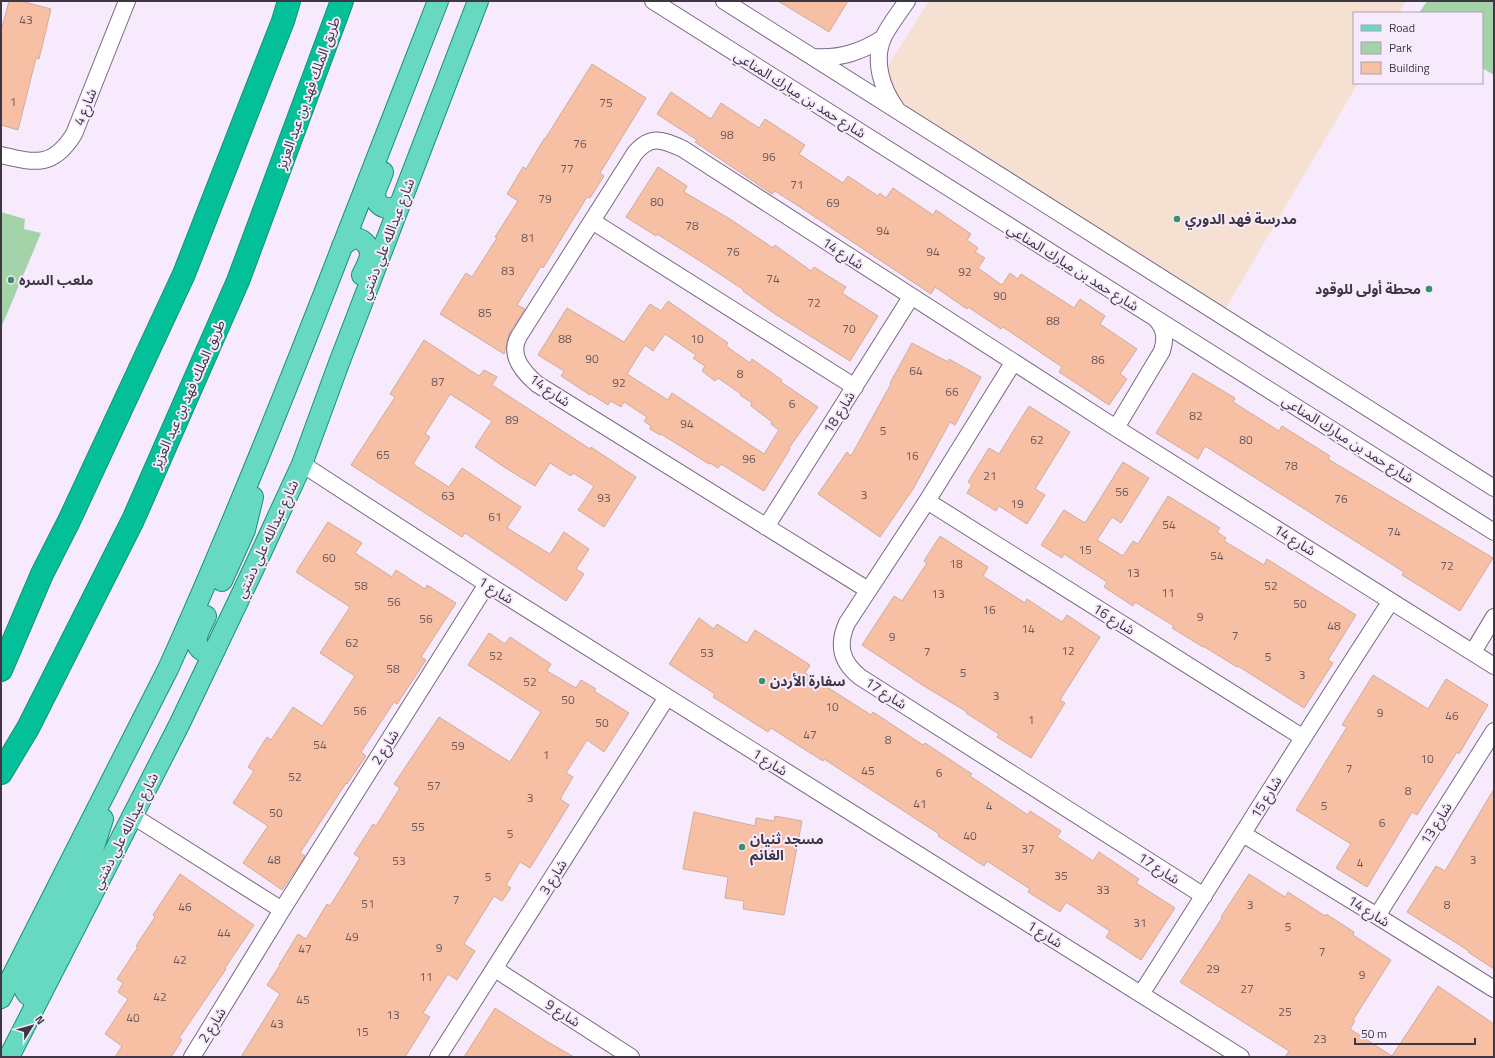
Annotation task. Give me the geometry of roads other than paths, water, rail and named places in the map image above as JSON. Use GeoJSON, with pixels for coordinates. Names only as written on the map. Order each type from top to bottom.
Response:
{"type":"FeatureCollection","features":[{"type":"Feature","properties":{"kind":"highway"},"geometry":{"type":"LineString","coordinates":[[1,670],[42,574],[69,521],[184,274],[283,21],[289,1]]}},
{"type":"Feature","properties":{"kind":"highway","name":"طريق الملك فهد بن عبد العزيز"},"geometry":{"type":"LineString","coordinates":[[1,773],[28,728],[140,505],[238,281],[342,1]]}},
{"type":"Feature","properties":{"kind":"highway"},"geometry":{"type":"LineString","coordinates":[[1,636],[42,574]]}},
{"type":"Feature","properties":{"kind":"main road"},"geometry":{"type":"LineString","coordinates":[[1,998],[172,662],[256,465],[438,1]]}},
{"type":"Feature","properties":{"kind":"main road","name":"شارع عبدالله علي دشتي"},"geometry":{"type":"LineString","coordinates":[[9,1057],[133,816],[215,650],[302,464],[339,363],[478,1]]}},
{"type":"Feature","properties":{"kind":"main road"},"geometry":{"type":"LineString","coordinates":[[401,202],[394,208],[385,208],[379,203],[376,194],[415,94],[421,45]]}},
{"type":"Feature","properties":{"kind":"main road"},"geometry":{"type":"LineString","coordinates":[[339,363],[345,320],[370,253],[367,245],[359,239],[351,239],[342,246]]}},
{"type":"Feature","properties":{"kind":"main road"},"geometry":{"type":"LineString","coordinates":[[215,650],[208,653],[203,651],[197,645],[197,638],[245,530],[253,497],[256,465]]}},
{"type":"Feature","properties":{"kind":"main road"},"geometry":{"type":"LineString","coordinates":[[39,997],[29,997],[24,988],[94,847],[103,816],[106,791]]}},
{"type":"Feature","properties":{"kind":"street","name":"شارع 4"},"geometry":{"type":"LineString","coordinates":[[1,155],[36,162],[53,156],[66,145],[74,134],[127,1]]}},
{"type":"Feature","properties":{"kind":"street","name":"شارع حمد بن مبارك المناعي"},"geometry":{"type":"LineString","coordinates":[[653,1],[1494,532]]}},
{"type":"Feature","properties":{"kind":"street"},"geometry":{"type":"LineString","coordinates":[[724,1],[1494,488]]}},
{"type":"Feature","properties":{"kind":"street"},"geometry":{"type":"LineString","coordinates":[[897,110],[886,94],[881,75],[880,56],[883,38],[907,1]]}},
{"type":"Feature","properties":{"kind":"street"},"geometry":{"type":"LineString","coordinates":[[812,57],[834,58],[844,56],[865,49],[883,38]]}},
{"type":"Feature","properties":{"kind":"street","name":"شارع 14"},"geometry":{"type":"LineString","coordinates":[[868,590],[537,384],[530,378],[520,365],[515,354],[517,339],[640,148],[650,141],[662,140],[682,149],[1013,363],[1494,666]]}},
{"type":"Feature","properties":{"kind":"street"},"geometry":{"type":"LineString","coordinates":[[592,221],[855,387]]}},
{"type":"Feature","properties":{"kind":"street","name":"شارع 18"},"geometry":{"type":"LineString","coordinates":[[766,527],[911,297]]}},
{"type":"Feature","properties":{"kind":"street"},"geometry":{"type":"LineString","coordinates":[[1116,428],[1162,351],[1164,334],[1161,325],[1156,319]]}},
{"type":"Feature","properties":{"kind":"street"},"geometry":{"type":"LineString","coordinates":[[1162,351],[1178,343],[1195,343]]}},
{"type":"Feature","properties":{"kind":"street","name":"شارع 17"},"geometry":{"type":"LineString","coordinates":[[1013,363],[927,501],[847,623],[843,632],[842,652],[847,664],[860,677],[1204,896]]}},
{"type":"Feature","properties":{"kind":"street","name":"شارع 1"},"geometry":{"type":"LineString","coordinates":[[302,464],[487,584],[1241,1057]]}},
{"type":"Feature","properties":{"kind":"street","name":"شارع 16"},"geometry":{"type":"LineString","coordinates":[[927,501],[1302,737]]}},
{"type":"Feature","properties":{"kind":"street","name":"شارع 2"},"geometry":{"type":"LineString","coordinates":[[192,1057],[282,910],[487,584]]}},
{"type":"Feature","properties":{"kind":"street","name":"شارع 15"},"geometry":{"type":"LineString","coordinates":[[1141,994],[1243,834],[1302,737],[1391,600]]}},
{"type":"Feature","properties":{"kind":"street"},"geometry":{"type":"LineString","coordinates":[[1473,652],[1494,617]]}},
{"type":"Feature","properties":{"kind":"street","name":"شارع 3"},"geometry":{"type":"LineString","coordinates":[[438,1057],[667,697]]}},
{"type":"Feature","properties":{"kind":"street","name":"شارع 13"},"geometry":{"type":"LineString","coordinates":[[1377,916],[1494,731]]}},
{"type":"Feature","properties":{"kind":"street"},"geometry":{"type":"LineString","coordinates":[[133,816],[282,910]]}},
{"type":"Feature","properties":{"kind":"street","name":"شارع 14"},"geometry":{"type":"LineString","coordinates":[[1243,834],[1494,990]]}},
{"type":"Feature","properties":{"kind":"street","name":"شارع 9"},"geometry":{"type":"LineString","coordinates":[[495,969],[632,1057]]}},
{"type":"Feature","properties":{"kind":"place","name":"مدرسة فهد الدوري"},"geometry":{"type":"Point","coordinates":[1177,219]}},
{"type":"Feature","properties":{"kind":"place","name":"ملعب السره"},"geometry":{"type":"Point","coordinates":[11,280]}},
{"type":"Feature","properties":{"kind":"place","name":"محطة أولى للوقود"},"geometry":{"type":"Point","coordinates":[1429,289]}},
{"type":"Feature","properties":{"kind":"place","name":"سفارة الأردن"},"geometry":{"type":"Point","coordinates":[762,681]}},
{"type":"Feature","properties":{"kind":"place","name":"مسجد ثنيان الغانم"},"geometry":{"type":"Point","coordinates":[742,847]}}]}
